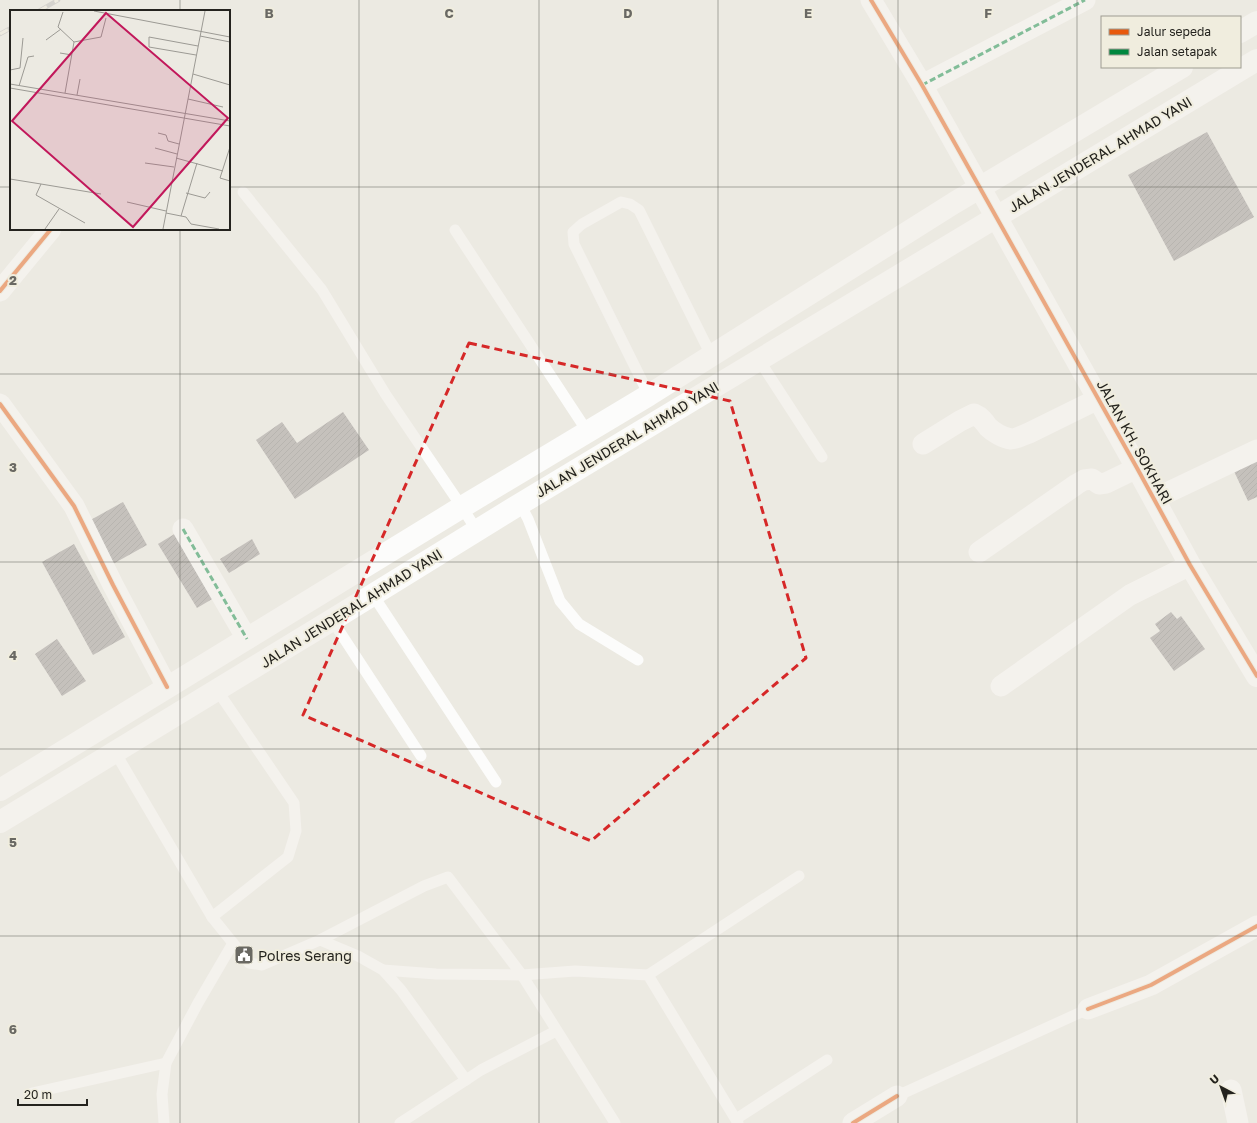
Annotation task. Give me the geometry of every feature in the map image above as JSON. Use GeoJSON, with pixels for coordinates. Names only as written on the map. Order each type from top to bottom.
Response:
{"type":"FeatureCollection","features":[{"type":"Feature","properties":{"kind":"main road"},"geometry":{"type":"LineString","coordinates":[[1241,31],[1257,22]]}},
{"type":"Feature","properties":{"kind":"main road","name":"JALAN JENDERAL AHMAD YANI"},"geometry":{"type":"LineString","coordinates":[[0,822],[477,530],[1257,60]]}},
{"type":"Feature","properties":{"kind":"main road","name":"JALAN JENDERAL AHMAD YANI"},"geometry":{"type":"LineString","coordinates":[[0,790],[462,506],[649,395],[947,207],[1180,68]]}},
{"type":"Feature","properties":{"kind":"main road","name":"JALAN KH. SOKHARI"},"geometry":{"type":"LineString","coordinates":[[980,188],[1138,468],[1190,565],[1257,676]]}},
{"type":"Feature","properties":{"kind":"street"},"geometry":{"type":"LineString","coordinates":[[871,0],[922,85],[980,188]]}},
{"type":"Feature","properties":{"kind":"street"},"geometry":{"type":"LineString","coordinates":[[922,85],[1085,0]]}},
{"type":"Feature","properties":{"kind":"street"},"geometry":{"type":"LineString","coordinates":[[0,291],[50,230]]}},
{"type":"Feature","properties":{"kind":"street"},"geometry":{"type":"LineString","coordinates":[[923,444],[974,414],[980,416],[992,431],[1011,439],[1029,433],[1098,398]]}},
{"type":"Feature","properties":{"kind":"street"},"geometry":{"type":"LineString","coordinates":[[0,404],[6,425],[74,506],[113,585],[167,687]]}},
{"type":"Feature","properties":{"kind":"street"},"geometry":{"type":"LineString","coordinates":[[1154,499],[1257,450]]}},
{"type":"Feature","properties":{"kind":"street"},"geometry":{"type":"LineString","coordinates":[[979,552],[1084,480],[1092,479],[1099,484],[1106,483],[1138,468]]}},
{"type":"Feature","properties":{"kind":"street"},"geometry":{"type":"LineString","coordinates":[[183,529],[247,638]]}},
{"type":"Feature","properties":{"kind":"street"},"geometry":{"type":"LineString","coordinates":[[1001,686],[1130,595],[1190,565]]}},
{"type":"Feature","properties":{"kind":"street"},"geometry":{"type":"LineString","coordinates":[[1088,1009],[1151,985],[1257,926]]}},
{"type":"Feature","properties":{"kind":"street"},"geometry":{"type":"LineString","coordinates":[[1231,1090],[1238,1123]]}},
{"type":"Feature","properties":{"kind":"street"},"geometry":{"type":"LineString","coordinates":[[852,1123],[897,1096]]}},
{"type":"Feature","properties":{"kind":"lane"},"geometry":{"type":"LineString","coordinates":[[243,192],[322,290],[386,395],[477,530]]}},
{"type":"Feature","properties":{"kind":"lane"},"geometry":{"type":"LineString","coordinates":[[649,395],[574,244],[573,232],[582,224],[621,202],[630,204],[639,210],[711,355]]}},
{"type":"Feature","properties":{"kind":"lane"},"geometry":{"type":"LineString","coordinates":[[455,230],[587,431]]}},
{"type":"Feature","properties":{"kind":"lane"},"geometry":{"type":"LineString","coordinates":[[759,360],[822,457]]}},
{"type":"Feature","properties":{"kind":"lane"},"geometry":{"type":"LineString","coordinates":[[520,504],[528,519],[560,601],[579,624],[638,660]]}},
{"type":"Feature","properties":{"kind":"lane"},"geometry":{"type":"LineString","coordinates":[[373,595],[496,782]]}},
{"type":"Feature","properties":{"kind":"lane"},"geometry":{"type":"LineString","coordinates":[[332,620],[421,756]]}},
{"type":"Feature","properties":{"kind":"lane"},"geometry":{"type":"LineString","coordinates":[[212,917],[288,857],[296,831],[294,803],[217,690]]}},
{"type":"Feature","properties":{"kind":"lane"},"geometry":{"type":"LineString","coordinates":[[116,752],[212,917],[249,963],[262,965],[320,940],[424,886],[448,877],[522,975],[615,1123]]}},
{"type":"Feature","properties":{"kind":"lane"},"geometry":{"type":"LineString","coordinates":[[382,970],[436,974],[522,975],[575,971],[648,975],[799,876]]}},
{"type":"Feature","properties":{"kind":"lane"},"geometry":{"type":"LineString","coordinates":[[320,940],[358,956],[382,970],[401,990],[466,1080]]}},
{"type":"Feature","properties":{"kind":"lane"},"geometry":{"type":"LineString","coordinates":[[164,1123],[162,1094],[166,1063],[198,1003],[233,943]]}},
{"type":"Feature","properties":{"kind":"lane"},"geometry":{"type":"LineString","coordinates":[[648,975],[737,1121],[827,1060]]}},
{"type":"Feature","properties":{"kind":"lane"},"geometry":{"type":"LineString","coordinates":[[897,1096],[1088,1009]]}},
{"type":"Feature","properties":{"kind":"lane"},"geometry":{"type":"LineString","coordinates":[[400,1123],[481,1070],[556,1031]]}},
{"type":"Feature","properties":{"kind":"lane"},"geometry":{"type":"LineString","coordinates":[[32,1093],[166,1063]]}},
{"type":"Feature","properties":{"kind":"highlighted area"},"geometry":{"type":"Polygon","coordinates":[[[469,343],[730,401],[806,658],[591,841],[303,715],[469,343]]]}},
{"type":"Feature","properties":{"kind":"building"},"geometry":{"type":"Polygon","coordinates":[[[1207,132],[1254,217],[1174,261],[1128,175],[1207,132]]]}},
{"type":"Feature","properties":{"kind":"building"},"geometry":{"type":"Polygon","coordinates":[[[343,412],[369,450],[295,499],[256,440],[282,422],[297,443],[343,412]]]}},
{"type":"Feature","properties":{"kind":"building"},"geometry":{"type":"Polygon","coordinates":[[[1257,456],[1257,497],[1248,501],[1232,467],[1257,456]]]}},
{"type":"Feature","properties":{"kind":"building"},"geometry":{"type":"Polygon","coordinates":[[[123,502],[147,545],[111,565],[87,522],[123,502]]]}},
{"type":"Feature","properties":{"kind":"building"},"geometry":{"type":"Polygon","coordinates":[[[181,530],[219,595],[197,608],[158,544],[181,530]]]}},
{"type":"Feature","properties":{"kind":"building"},"geometry":{"type":"Polygon","coordinates":[[[252,539],[260,554],[229,573],[220,559],[252,539]]]}},
{"type":"Feature","properties":{"kind":"building"},"geometry":{"type":"Polygon","coordinates":[[[74,544],[125,637],[93,655],[42,562],[74,544]]]}},
{"type":"Feature","properties":{"kind":"building"},"geometry":{"type":"Polygon","coordinates":[[[1171,612],[1177,619],[1181,616],[1205,649],[1174,671],[1150,638],[1160,631],[1155,624],[1171,612]]]}},
{"type":"Feature","properties":{"kind":"building"},"geometry":{"type":"Polygon","coordinates":[[[57,639],[86,681],[62,696],[35,654],[57,639]]]}},
{"type":"Feature","properties":{"kind":"railway"},"geometry":{"type":"LineString","coordinates":[[41,10],[58,0]]}},
{"type":"Feature","properties":{"kind":"railway"},"geometry":{"type":"LineString","coordinates":[[0,34],[10,29]]}},
{"type":"Feature","properties":{"kind":"marked path"},"geometry":{"type":"LineString","coordinates":[[922,85],[1085,0]]}},
{"type":"Feature","properties":{"kind":"marked path"},"geometry":{"type":"LineString","coordinates":[[183,529],[247,639]]}},
{"type":"Feature","properties":{"kind":"cycle path"},"geometry":{"type":"LineString","coordinates":[[871,0],[922,85],[1190,565],[1257,676]]}},
{"type":"Feature","properties":{"kind":"cycle path"},"geometry":{"type":"LineString","coordinates":[[0,291],[50,230]]}},
{"type":"Feature","properties":{"kind":"cycle path"},"geometry":{"type":"LineString","coordinates":[[0,404],[74,506],[113,585],[167,687]]}},
{"type":"Feature","properties":{"kind":"cycle path"},"geometry":{"type":"LineString","coordinates":[[1088,1009],[1151,985],[1257,926]]}},
{"type":"Feature","properties":{"kind":"cycle path"},"geometry":{"type":"LineString","coordinates":[[853,1123],[897,1096]]}},
{"type":"Feature","properties":{"kind":"place","name":"Polres Serang"},"geometry":{"type":"Point","coordinates":[244,955]}}]}
